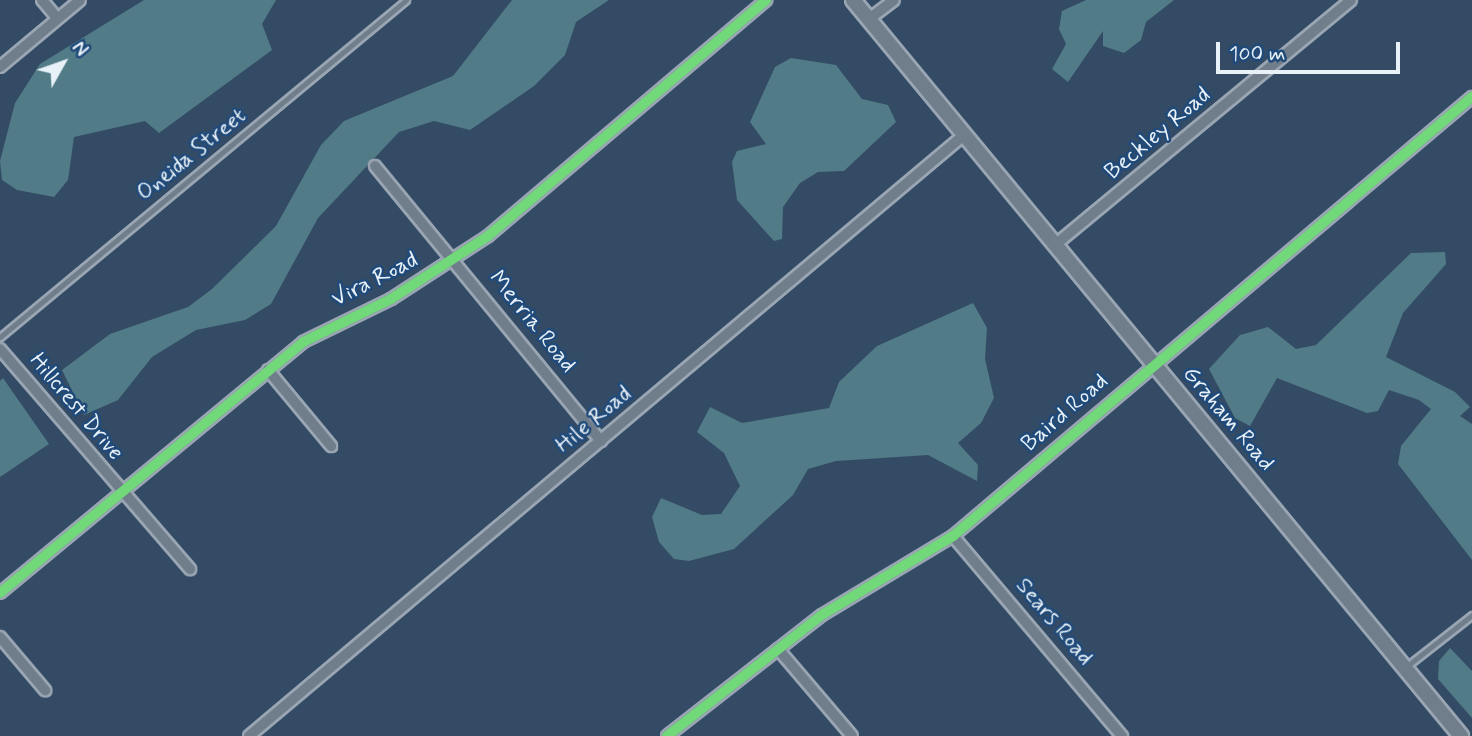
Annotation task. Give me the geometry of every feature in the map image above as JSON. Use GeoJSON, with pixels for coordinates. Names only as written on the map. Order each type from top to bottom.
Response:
{"type":"FeatureCollection","features":[{"type":"Feature","properties":{"kind":"main road","name":"Graham Road"},"geometry":{"type":"LineString","coordinates":[[853,0],[1461,736]]}},
{"type":"Feature","properties":{"kind":"street"},"geometry":{"type":"LineString","coordinates":[[42,0],[57,18]]}},
{"type":"Feature","properties":{"kind":"street"},"geometry":{"type":"LineString","coordinates":[[0,67],[80,0]]}},
{"type":"Feature","properties":{"kind":"street","name":"Vira Road"},"geometry":{"type":"LineString","coordinates":[[0,593],[268,370],[319,332],[391,299],[455,259],[766,0]]}},
{"type":"Feature","properties":{"kind":"street"},"geometry":{"type":"LineString","coordinates":[[869,19],[894,0]]}},
{"type":"Feature","properties":{"kind":"street","name":"Beckley Road"},"geometry":{"type":"LineString","coordinates":[[1055,246],[1351,0]]}},
{"type":"Feature","properties":{"kind":"street","name":"Baird Road"},"geometry":{"type":"LineString","coordinates":[[667,736],[778,649],[953,536],[1472,97]]}},
{"type":"Feature","properties":{"kind":"street","name":"Hile Road"},"geometry":{"type":"LineString","coordinates":[[249,736],[964,135]]}},
{"type":"Feature","properties":{"kind":"street","name":"Merria Road"},"geometry":{"type":"LineString","coordinates":[[375,166],[455,259],[601,441]]}},
{"type":"Feature","properties":{"kind":"street","name":"Hillcrest Drive"},"geometry":{"type":"LineString","coordinates":[[0,349],[190,569]]}},
{"type":"Feature","properties":{"kind":"street"},"geometry":{"type":"LineString","coordinates":[[268,370],[331,446]]}},
{"type":"Feature","properties":{"kind":"street","name":"Sears Road"},"geometry":{"type":"LineString","coordinates":[[953,536],[1122,736]]}},
{"type":"Feature","properties":{"kind":"street"},"geometry":{"type":"LineString","coordinates":[[0,637],[45,690]]}},
{"type":"Feature","properties":{"kind":"street"},"geometry":{"type":"LineString","coordinates":[[778,649],[852,736]]}},
{"type":"Feature","properties":{"kind":"lane","name":"Oneida Street"},"geometry":{"type":"LineString","coordinates":[[0,337],[407,0]]}},
{"type":"Feature","properties":{"kind":"lane"},"geometry":{"type":"LineString","coordinates":[[1404,667],[1472,615]]}},
{"type":"Feature","properties":{"kind":"green space"},"geometry":{"type":"Polygon","coordinates":[[[144,0],[276,0],[262,24],[272,50],[159,133],[145,121],[74,137],[68,180],[54,197],[17,190],[2,180],[0,161],[15,103],[40,64],[144,0]]]}},
{"type":"Feature","properties":{"kind":"green space"},"geometry":{"type":"Polygon","coordinates":[[[512,0],[609,0],[576,22],[565,55],[534,86],[470,130],[434,121],[399,132],[318,218],[271,304],[245,320],[196,330],[152,357],[118,400],[84,415],[62,370],[110,334],[188,307],[212,289],[276,226],[321,145],[344,121],[453,76],[512,0]]]}},
{"type":"Feature","properties":{"kind":"green space"},"geometry":{"type":"Polygon","coordinates":[[[1086,0],[1174,0],[1146,22],[1141,40],[1124,53],[1103,46],[1103,31],[1068,82],[1052,69],[1066,44],[1059,29],[1062,11],[1086,0]]]}},
{"type":"Feature","properties":{"kind":"green space"},"geometry":{"type":"Polygon","coordinates":[[[791,58],[836,65],[862,99],[888,105],[896,122],[844,171],[818,172],[800,183],[783,207],[782,239],[774,241],[737,200],[732,162],[737,151],[766,144],[750,122],[775,67],[791,58]]]}},
{"type":"Feature","properties":{"kind":"green space"},"geometry":{"type":"Polygon","coordinates":[[[1445,252],[1446,264],[1403,313],[1386,357],[1455,392],[1470,407],[1460,416],[1472,424],[1472,560],[1398,464],[1401,446],[1431,409],[1419,400],[1389,390],[1378,411],[1367,413],[1277,378],[1250,426],[1235,418],[1209,369],[1240,335],[1268,327],[1296,349],[1316,345],[1411,253],[1445,252]]]}},
{"type":"Feature","properties":{"kind":"green space"},"geometry":{"type":"Polygon","coordinates":[[[973,303],[987,328],[985,359],[994,398],[981,423],[958,443],[978,465],[977,481],[928,455],[836,461],[808,469],[793,495],[734,549],[689,561],[674,559],[659,542],[652,517],[661,498],[702,515],[721,514],[740,486],[724,453],[697,432],[710,407],[742,423],[829,408],[839,382],[877,346],[973,303]]]}},
{"type":"Feature","properties":{"kind":"green space"},"geometry":{"type":"Polygon","coordinates":[[[3,378],[49,444],[0,477],[0,381],[3,378]]]}},
{"type":"Feature","properties":{"kind":"green space"},"geometry":{"type":"Polygon","coordinates":[[[1450,648],[1472,671],[1472,718],[1438,679],[1439,661],[1450,648]]]}},
{"type":"Feature","properties":{"kind":"cycle path"},"geometry":{"type":"LineString","coordinates":[[0,593],[303,342],[391,299],[488,236],[766,0]]}},
{"type":"Feature","properties":{"kind":"cycle path"},"geometry":{"type":"LineString","coordinates":[[667,736],[822,615],[953,536],[1472,97]]}}]}
